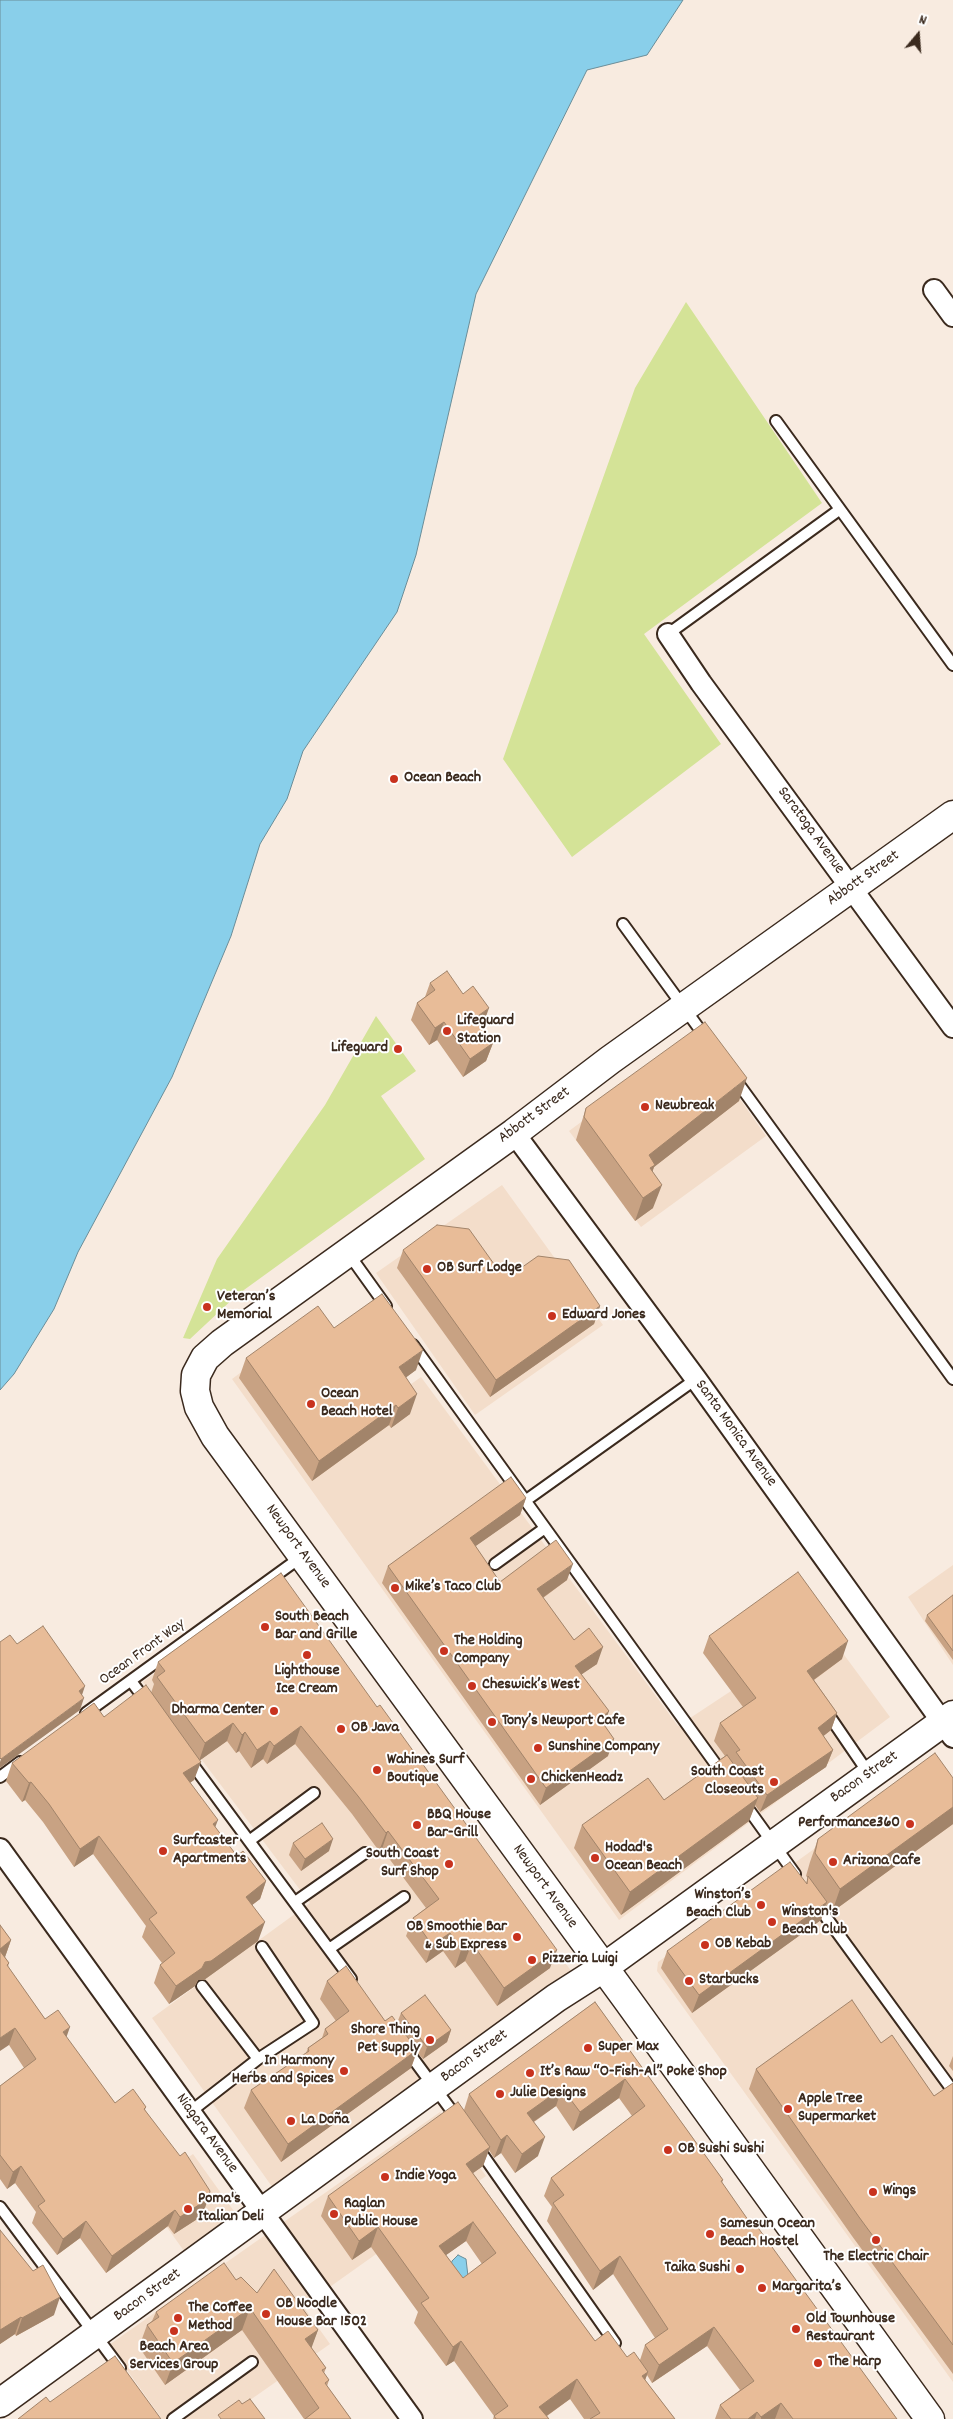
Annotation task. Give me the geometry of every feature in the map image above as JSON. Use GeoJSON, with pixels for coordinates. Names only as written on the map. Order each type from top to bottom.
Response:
{"type":"FeatureCollection","features":[{"type":"Feature","properties":{"kind":"street"},"geometry":{"type":"LineString","coordinates":[[934,290],[953,316]]}},
{"type":"Feature","properties":{"kind":"street","name":"Saratoga Avenue"},"geometry":{"type":"LineString","coordinates":[[668,634],[701,683],[953,1027]]}},
{"type":"Feature","properties":{"kind":"street","name":"Abbott Street"},"geometry":{"type":"LineString","coordinates":[[227,1452],[206,1423],[195,1391],[196,1375],[206,1358],[222,1343],[514,1133],[610,1060],[852,889],[953,815]]}},
{"type":"Feature","properties":{"kind":"street","name":"Santa Monica Avenue"},"geometry":{"type":"LineString","coordinates":[[514,1133],[950,1725]]}},
{"type":"Feature","properties":{"kind":"street","name":"Newport Avenue"},"geometry":{"type":"LineString","coordinates":[[227,1452],[304,1555],[930,2419]]}},
{"type":"Feature","properties":{"kind":"street","name":"Bacon Street"},"geometry":{"type":"LineString","coordinates":[[0,2403],[556,1998],[603,1968],[773,1843],[869,1775],[950,1725]]}},
{"type":"Feature","properties":{"kind":"street","name":"Niagara Avenue"},"geometry":{"type":"LineString","coordinates":[[0,1849],[412,2419]]}},
{"type":"Feature","properties":{"kind":"lane"},"geometry":{"type":"LineString","coordinates":[[776,421],[953,665]]}},
{"type":"Feature","properties":{"kind":"lane"},"geometry":{"type":"LineString","coordinates":[[668,634],[839,510]]}},
{"type":"Feature","properties":{"kind":"lane"},"geometry":{"type":"LineString","coordinates":[[623,924],[714,1049]]}},
{"type":"Feature","properties":{"kind":"lane"},"geometry":{"type":"LineString","coordinates":[[731,1073],[953,1379]]}},
{"type":"Feature","properties":{"kind":"lane"},"geometry":{"type":"LineString","coordinates":[[348,1253],[394,1317]]}},
{"type":"Feature","properties":{"kind":"lane"},"geometry":{"type":"LineString","coordinates":[[405,1333],[728,1780]]}},
{"type":"Feature","properties":{"kind":"lane"},"geometry":{"type":"LineString","coordinates":[[525,1501],[696,1379]]}},
{"type":"Feature","properties":{"kind":"lane"},"geometry":{"type":"LineString","coordinates":[[495,1564],[545,1528]]}},
{"type":"Feature","properties":{"kind":"lane","name":"Ocean Front Way"},"geometry":{"type":"LineString","coordinates":[[77,1720],[304,1555]]}},
{"type":"Feature","properties":{"kind":"lane"},"geometry":{"type":"LineString","coordinates":[[131,1680],[153,1711]]}},
{"type":"Feature","properties":{"kind":"lane"},"geometry":{"type":"LineString","coordinates":[[822,1705],[869,1775]]}},
{"type":"Feature","properties":{"kind":"lane"},"geometry":{"type":"LineString","coordinates":[[180,1749],[359,1989]]}},
{"type":"Feature","properties":{"kind":"lane"},"geometry":{"type":"LineString","coordinates":[[0,1777],[31,1754]]}},
{"type":"Feature","properties":{"kind":"lane"},"geometry":{"type":"LineString","coordinates":[[250,1841],[314,1793]]}},
{"type":"Feature","properties":{"kind":"lane"},"geometry":{"type":"LineString","coordinates":[[739,1796],[800,1881]]}},
{"type":"Feature","properties":{"kind":"lane"},"geometry":{"type":"LineString","coordinates":[[295,1902],[365,1853]]}},
{"type":"Feature","properties":{"kind":"lane"},"geometry":{"type":"LineString","coordinates":[[811,1896],[953,2091]]}},
{"type":"Feature","properties":{"kind":"lane"},"geometry":{"type":"LineString","coordinates":[[329,1949],[404,1897]]}},
{"type":"Feature","properties":{"kind":"lane"},"geometry":{"type":"LineString","coordinates":[[190,2112],[258,2058],[313,2022],[262,1947]]}},
{"type":"Feature","properties":{"kind":"lane"},"geometry":{"type":"LineString","coordinates":[[202,1986],[258,2058]]}},
{"type":"Feature","properties":{"kind":"lane"},"geometry":{"type":"LineString","coordinates":[[400,2042],[435,2086],[624,2354]]}},
{"type":"Feature","properties":{"kind":"lane"},"geometry":{"type":"LineString","coordinates":[[0,2206],[129,2380]]}},
{"type":"Feature","properties":{"kind":"lane"},"geometry":{"type":"LineString","coordinates":[[173,2419],[252,2362]]}},
{"type":"Feature","properties":{"kind":"shaded area"},"geometry":{"type":"Polygon","coordinates":[[[696,1037],[766,1136],[641,1227],[569,1131],[696,1037]]]}},
{"type":"Feature","properties":{"kind":"shaded area"},"geometry":{"type":"Polygon","coordinates":[[[502,1185],[603,1325],[475,1415],[376,1273],[502,1185]]]}},
{"type":"Feature","properties":{"kind":"shaded area"},"geometry":{"type":"Polygon","coordinates":[[[310,1321],[375,1410],[421,1377],[678,1726],[825,1629],[890,1717],[619,1920],[232,1379],[310,1321]]]}},
{"type":"Feature","properties":{"kind":"shaded area"},"geometry":{"type":"Polygon","coordinates":[[[953,1565],[953,1665],[908,1597],[953,1565]]]}},
{"type":"Feature","properties":{"kind":"shaded area"},"geometry":{"type":"Polygon","coordinates":[[[281,1580],[572,1972],[273,2188],[152,2018],[310,1903],[143,1682],[281,1580]]]}},
{"type":"Feature","properties":{"kind":"shaded area"},"geometry":{"type":"Polygon","coordinates":[[[923,1770],[953,1802],[953,2382],[657,1971],[658,1962],[923,1770]]]}},
{"type":"Feature","properties":{"kind":"shaded area"},"geometry":{"type":"Polygon","coordinates":[[[440,2112],[486,2176],[303,2306],[330,2344],[223,2419],[162,2419],[109,2345],[440,2112]]]}},
{"type":"Feature","properties":{"kind":"shaded area"},"geometry":{"type":"Polygon","coordinates":[[[193,2154],[236,2214],[184,2251],[141,2191],[193,2154]]]}},
{"type":"Feature","properties":{"kind":"green space"},"geometry":{"type":"Polygon","coordinates":[[[686,302],[822,503],[644,634],[721,744],[572,857],[503,759],[635,388],[686,302]]]}},
{"type":"Feature","properties":{"kind":"green space"},"geometry":{"type":"Polygon","coordinates":[[[376,1016],[416,1071],[381,1096],[425,1159],[237,1295],[190,1339],[183,1338],[217,1259],[325,1105],[376,1016]]]}},
{"type":"Feature","properties":{"kind":"water"},"geometry":{"type":"Polygon","coordinates":[[[0,0],[683,0],[647,55],[587,70],[476,294],[416,555],[397,612],[303,751],[287,799],[260,844],[231,936],[172,1077],[78,1252],[54,1309],[14,1374],[0,1390],[0,0]]]}},
{"type":"Feature","properties":{"kind":"water"},"geometry":{"type":"Polygon","coordinates":[[[458,2255],[466,2259],[469,2285],[451,2266],[452,2261],[458,2255]]]}},
{"type":"Feature","properties":{"kind":"building"},"geometry":{"type":"Polygon","coordinates":[[[447,971],[463,994],[473,986],[489,1008],[475,1018],[493,1043],[470,1059],[444,1022],[435,1028],[417,1003],[435,990],[430,983],[447,971]]]}},
{"type":"Feature","properties":{"kind":"building"},"geometry":{"type":"Polygon","coordinates":[[[705,1022],[747,1078],[649,1155],[655,1165],[650,1168],[662,1185],[643,1198],[584,1117],[586,1108],[705,1022]]]}},
{"type":"Feature","properties":{"kind":"building"},"geometry":{"type":"Polygon","coordinates":[[[437,1225],[469,1229],[494,1264],[521,1268],[538,1256],[569,1260],[600,1306],[496,1380],[403,1250],[437,1225]]]}},
{"type":"Feature","properties":{"kind":"building"},"geometry":{"type":"Polygon","coordinates":[[[382,1294],[423,1350],[399,1367],[417,1394],[398,1408],[396,1405],[319,1461],[246,1358],[318,1306],[334,1328],[382,1294]]]}},
{"type":"Feature","properties":{"kind":"building"},"geometry":{"type":"Polygon","coordinates":[[[511,1477],[526,1498],[470,1538],[500,1582],[556,1540],[573,1564],[537,1589],[574,1640],[589,1628],[603,1647],[575,1666],[609,1711],[600,1719],[614,1739],[546,1788],[388,1566],[511,1477]]]}},
{"type":"Feature","properties":{"kind":"building"},"geometry":{"type":"Polygon","coordinates":[[[798,1572],[848,1641],[807,1671],[837,1713],[818,1728],[833,1750],[767,1795],[736,1752],[740,1750],[720,1723],[756,1698],[709,1636],[798,1572]]]}},
{"type":"Feature","properties":{"kind":"building"},"geometry":{"type":"Polygon","coordinates":[[[281,1573],[377,1707],[380,1705],[557,1950],[504,1988],[472,1943],[461,1950],[450,1933],[432,1945],[413,1918],[439,1899],[388,1831],[386,1833],[301,1726],[274,1746],[270,1741],[257,1750],[245,1732],[242,1735],[233,1723],[205,1743],[157,1677],[165,1671],[158,1662],[281,1573]]]}},
{"type":"Feature","properties":{"kind":"building"},"geometry":{"type":"Polygon","coordinates":[[[953,1595],[953,1651],[927,1615],[953,1595]]]}},
{"type":"Feature","properties":{"kind":"building"},"geometry":{"type":"Polygon","coordinates":[[[43,1626],[85,1686],[79,1691],[84,1698],[1,1759],[0,1642],[10,1635],[17,1644],[43,1626]]]}},
{"type":"Feature","properties":{"kind":"building"},"geometry":{"type":"Polygon","coordinates":[[[146,1685],[201,1762],[183,1773],[218,1820],[213,1824],[237,1856],[243,1851],[266,1881],[246,1897],[265,1922],[211,1961],[205,1962],[202,1968],[176,1986],[160,1965],[175,1953],[149,1919],[157,1913],[99,1836],[80,1849],[49,1804],[12,1763],[94,1703],[104,1717],[146,1685]]]}},
{"type":"Feature","properties":{"kind":"building"},"geometry":{"type":"Polygon","coordinates":[[[935,1753],[953,1778],[953,1807],[840,1889],[815,1853],[818,1839],[935,1753]]]}},
{"type":"Feature","properties":{"kind":"building"},"geometry":{"type":"Polygon","coordinates":[[[727,1755],[758,1798],[630,1892],[582,1825],[648,1778],[664,1800],[727,1755]]]}},
{"type":"Feature","properties":{"kind":"building"},"geometry":{"type":"Polygon","coordinates":[[[322,1823],[333,1839],[305,1859],[293,1843],[322,1823]]]}},
{"type":"Feature","properties":{"kind":"building"},"geometry":{"type":"Polygon","coordinates":[[[790,1862],[807,1884],[808,1876],[827,1902],[699,1995],[667,1951],[790,1862]]]}},
{"type":"Feature","properties":{"kind":"building"},"geometry":{"type":"Polygon","coordinates":[[[0,1925],[11,1940],[0,1949],[0,1925]]]}},
{"type":"Feature","properties":{"kind":"building"},"geometry":{"type":"Polygon","coordinates":[[[0,1951],[9,1963],[7,1965],[45,2019],[58,2010],[70,2027],[63,2032],[115,2103],[133,2089],[146,2107],[144,2109],[180,2156],[185,2152],[210,2191],[208,2199],[180,2217],[175,2210],[112,2256],[86,2221],[63,2239],[38,2206],[45,2201],[21,2166],[13,2172],[0,2155],[0,2086],[36,2059],[15,2028],[0,2038],[0,1951]]]}},
{"type":"Feature","properties":{"kind":"building"},"geometry":{"type":"Polygon","coordinates":[[[346,1966],[385,2021],[392,2016],[417,2050],[288,2144],[251,2090],[309,2051],[308,2048],[328,2034],[325,2029],[349,2011],[327,1981],[346,1966]]]}},
{"type":"Feature","properties":{"kind":"building"},"geometry":{"type":"Polygon","coordinates":[[[425,1995],[451,2030],[427,2047],[401,2013],[425,1995]]]}},
{"type":"Feature","properties":{"kind":"building"},"geometry":{"type":"Polygon","coordinates":[[[852,2000],[881,2043],[892,2035],[934,2096],[953,2083],[953,2345],[859,2217],[756,2069],[852,2000]]]}},
{"type":"Feature","properties":{"kind":"building"},"geometry":{"type":"Polygon","coordinates":[[[595,2002],[723,2180],[721,2181],[753,2227],[756,2225],[897,2419],[793,2419],[781,2403],[761,2417],[757,2412],[748,2419],[731,2419],[720,2405],[754,2381],[714,2327],[659,2365],[645,2345],[668,2329],[620,2256],[600,2271],[553,2203],[564,2195],[551,2178],[645,2106],[625,2079],[580,2112],[562,2088],[527,2113],[545,2137],[522,2154],[507,2135],[501,2140],[469,2094],[595,2002]]]}},
{"type":"Feature","properties":{"kind":"building"},"geometry":{"type":"Polygon","coordinates":[[[458,2102],[490,2147],[466,2164],[595,2341],[608,2331],[627,2357],[634,2352],[648,2372],[642,2376],[675,2419],[590,2419],[600,2413],[577,2379],[539,2407],[549,2419],[496,2419],[494,2416],[508,2406],[461,2341],[453,2347],[421,2303],[429,2298],[378,2227],[359,2241],[328,2196],[458,2102]],[[473,2222],[439,2246],[463,2278],[496,2253],[473,2222]]]}},
{"type":"Feature","properties":{"kind":"building"},"geometry":{"type":"Polygon","coordinates":[[[0,2230],[33,2271],[43,2265],[60,2297],[0,2330],[0,2230]]]}},
{"type":"Feature","properties":{"kind":"building"},"geometry":{"type":"Polygon","coordinates":[[[224,2263],[236,2280],[241,2277],[257,2293],[274,2269],[318,2330],[305,2339],[326,2368],[322,2370],[329,2380],[325,2383],[351,2419],[305,2419],[319,2408],[250,2308],[173,2363],[147,2325],[159,2317],[156,2312],[224,2263]]]}},
{"type":"Feature","properties":{"kind":"building"},"geometry":{"type":"Polygon","coordinates":[[[115,2356],[161,2419],[18,2419],[46,2397],[50,2402],[115,2356]]]}},
{"type":"Feature","properties":{"kind":"building"},"geometry":{"type":"Polygon","coordinates":[[[250,2399],[265,2419],[221,2419],[218,2415],[239,2400],[242,2404],[250,2399]]]}},
{"type":"Feature","properties":{"kind":"place","name":"Ocean Beach"},"geometry":{"type":"Point","coordinates":[394,779]}},
{"type":"Feature","properties":{"kind":"place","name":"Lifeguard Station"},"geometry":{"type":"Point","coordinates":[447,1031]}},
{"type":"Feature","properties":{"kind":"place","name":"Lifeguard"},"geometry":{"type":"Point","coordinates":[398,1049]}},
{"type":"Feature","properties":{"kind":"place","name":"Newbreak"},"geometry":{"type":"Point","coordinates":[645,1107]}},
{"type":"Feature","properties":{"kind":"place","name":"OB Surf Lodge"},"geometry":{"type":"Point","coordinates":[427,1269]}},
{"type":"Feature","properties":{"kind":"place","name":"Veteran’s Memorial"},"geometry":{"type":"Point","coordinates":[207,1307]}},
{"type":"Feature","properties":{"kind":"place","name":"Edward Jones"},"geometry":{"type":"Point","coordinates":[552,1316]}},
{"type":"Feature","properties":{"kind":"place","name":"Ocean Beach Hotel"},"geometry":{"type":"Point","coordinates":[311,1404]}},
{"type":"Feature","properties":{"kind":"place","name":"Mike’s Taco Club"},"geometry":{"type":"Point","coordinates":[395,1588]}},
{"type":"Feature","properties":{"kind":"place","name":"South Beach Bar and Grille"},"geometry":{"type":"Point","coordinates":[265,1627]}},
{"type":"Feature","properties":{"kind":"place","name":"The Holding Company"},"geometry":{"type":"Point","coordinates":[444,1651]}},
{"type":"Feature","properties":{"kind":"place","name":"Lighthouse Ice Cream"},"geometry":{"type":"Point","coordinates":[307,1655]}},
{"type":"Feature","properties":{"kind":"place","name":"Cheswick’s West"},"geometry":{"type":"Point","coordinates":[472,1686]}},
{"type":"Feature","properties":{"kind":"place","name":"Dharma Center"},"geometry":{"type":"Point","coordinates":[274,1711]}},
{"type":"Feature","properties":{"kind":"place","name":"Tony’s Newport Cafe"},"geometry":{"type":"Point","coordinates":[492,1722]}},
{"type":"Feature","properties":{"kind":"place","name":"OB Java"},"geometry":{"type":"Point","coordinates":[341,1729]}},
{"type":"Feature","properties":{"kind":"place","name":"Sunshine Company"},"geometry":{"type":"Point","coordinates":[538,1748]}},
{"type":"Feature","properties":{"kind":"place","name":"Wahines Surf Boutique"},"geometry":{"type":"Point","coordinates":[377,1770]}},
{"type":"Feature","properties":{"kind":"place","name":"ChickenHeadz"},"geometry":{"type":"Point","coordinates":[531,1779]}},
{"type":"Feature","properties":{"kind":"place","name":"South Coast Closeouts"},"geometry":{"type":"Point","coordinates":[774,1782]}},
{"type":"Feature","properties":{"kind":"place","name":"Performance360"},"geometry":{"type":"Point","coordinates":[910,1824]}},
{"type":"Feature","properties":{"kind":"place","name":"BBQ House Bar-Grill"},"geometry":{"type":"Point","coordinates":[417,1825]}},
{"type":"Feature","properties":{"kind":"place","name":"Surfcaster Apartments"},"geometry":{"type":"Point","coordinates":[163,1851]}},
{"type":"Feature","properties":{"kind":"place","name":"Hodad's Ocean Beach"},"geometry":{"type":"Point","coordinates":[595,1858]}},
{"type":"Feature","properties":{"kind":"place","name":"Arizona Cafe"},"geometry":{"type":"Point","coordinates":[833,1862]}},
{"type":"Feature","properties":{"kind":"place","name":"South Coast Surf Shop"},"geometry":{"type":"Point","coordinates":[449,1864]}},
{"type":"Feature","properties":{"kind":"place","name":"Winston’s Beach Club"},"geometry":{"type":"Point","coordinates":[761,1905]}},
{"type":"Feature","properties":{"kind":"place","name":"Winston's Beach Club"},"geometry":{"type":"Point","coordinates":[772,1922]}},
{"type":"Feature","properties":{"kind":"place","name":"OB Smoothie Bar & Sub Express"},"geometry":{"type":"Point","coordinates":[517,1937]}},
{"type":"Feature","properties":{"kind":"place","name":"OB Kebab"},"geometry":{"type":"Point","coordinates":[705,1945]}},
{"type":"Feature","properties":{"kind":"place","name":"Pizzeria Luigi"},"geometry":{"type":"Point","coordinates":[532,1960]}},
{"type":"Feature","properties":{"kind":"place","name":"Starbucks"},"geometry":{"type":"Point","coordinates":[689,1981]}},
{"type":"Feature","properties":{"kind":"place","name":"Shore Thing Pet Supply"},"geometry":{"type":"Point","coordinates":[430,2040]}},
{"type":"Feature","properties":{"kind":"place","name":"Super Max"},"geometry":{"type":"Point","coordinates":[588,2048]}},
{"type":"Feature","properties":{"kind":"place","name":"In Harmony Herbs and Spices"},"geometry":{"type":"Point","coordinates":[344,2071]}},
{"type":"Feature","properties":{"kind":"place","name":"It’s Raw “O-Fish-Al” Poke Shop"},"geometry":{"type":"Point","coordinates":[530,2073]}},
{"type":"Feature","properties":{"kind":"place","name":"Julie Designs"},"geometry":{"type":"Point","coordinates":[500,2094]}},
{"type":"Feature","properties":{"kind":"place","name":"Apple Tree Supermarket"},"geometry":{"type":"Point","coordinates":[788,2109]}},
{"type":"Feature","properties":{"kind":"place","name":"La Doña"},"geometry":{"type":"Point","coordinates":[291,2121]}},
{"type":"Feature","properties":{"kind":"place","name":"OB Sushi Sushi"},"geometry":{"type":"Point","coordinates":[668,2150]}},
{"type":"Feature","properties":{"kind":"place","name":"Indie Yoga"},"geometry":{"type":"Point","coordinates":[385,2177]}},
{"type":"Feature","properties":{"kind":"place","name":"Wings"},"geometry":{"type":"Point","coordinates":[873,2192]}},
{"type":"Feature","properties":{"kind":"place","name":"Poma's Italian Deli"},"geometry":{"type":"Point","coordinates":[188,2209]}},
{"type":"Feature","properties":{"kind":"place","name":"Raglan Public House"},"geometry":{"type":"Point","coordinates":[334,2214]}},
{"type":"Feature","properties":{"kind":"place","name":"Samesun Ocean Beach Hostel"},"geometry":{"type":"Point","coordinates":[710,2234]}},
{"type":"Feature","properties":{"kind":"place","name":"The Electric Chair"},"geometry":{"type":"Point","coordinates":[876,2240]}},
{"type":"Feature","properties":{"kind":"place","name":"Taika Sushi"},"geometry":{"type":"Point","coordinates":[740,2269]}},
{"type":"Feature","properties":{"kind":"place","name":"Margarita’s"},"geometry":{"type":"Point","coordinates":[762,2288]}},
{"type":"Feature","properties":{"kind":"place","name":"OB Noodle House Bar 1502"},"geometry":{"type":"Point","coordinates":[266,2314]}},
{"type":"Feature","properties":{"kind":"place","name":"The Coffee Method"},"geometry":{"type":"Point","coordinates":[178,2318]}},
{"type":"Feature","properties":{"kind":"place","name":"Old Townhouse Restaurant"},"geometry":{"type":"Point","coordinates":[796,2329]}},
{"type":"Feature","properties":{"kind":"place","name":"Beach Area Services Group"},"geometry":{"type":"Point","coordinates":[174,2331]}},
{"type":"Feature","properties":{"kind":"place","name":"The Harp"},"geometry":{"type":"Point","coordinates":[818,2363]}}]}
